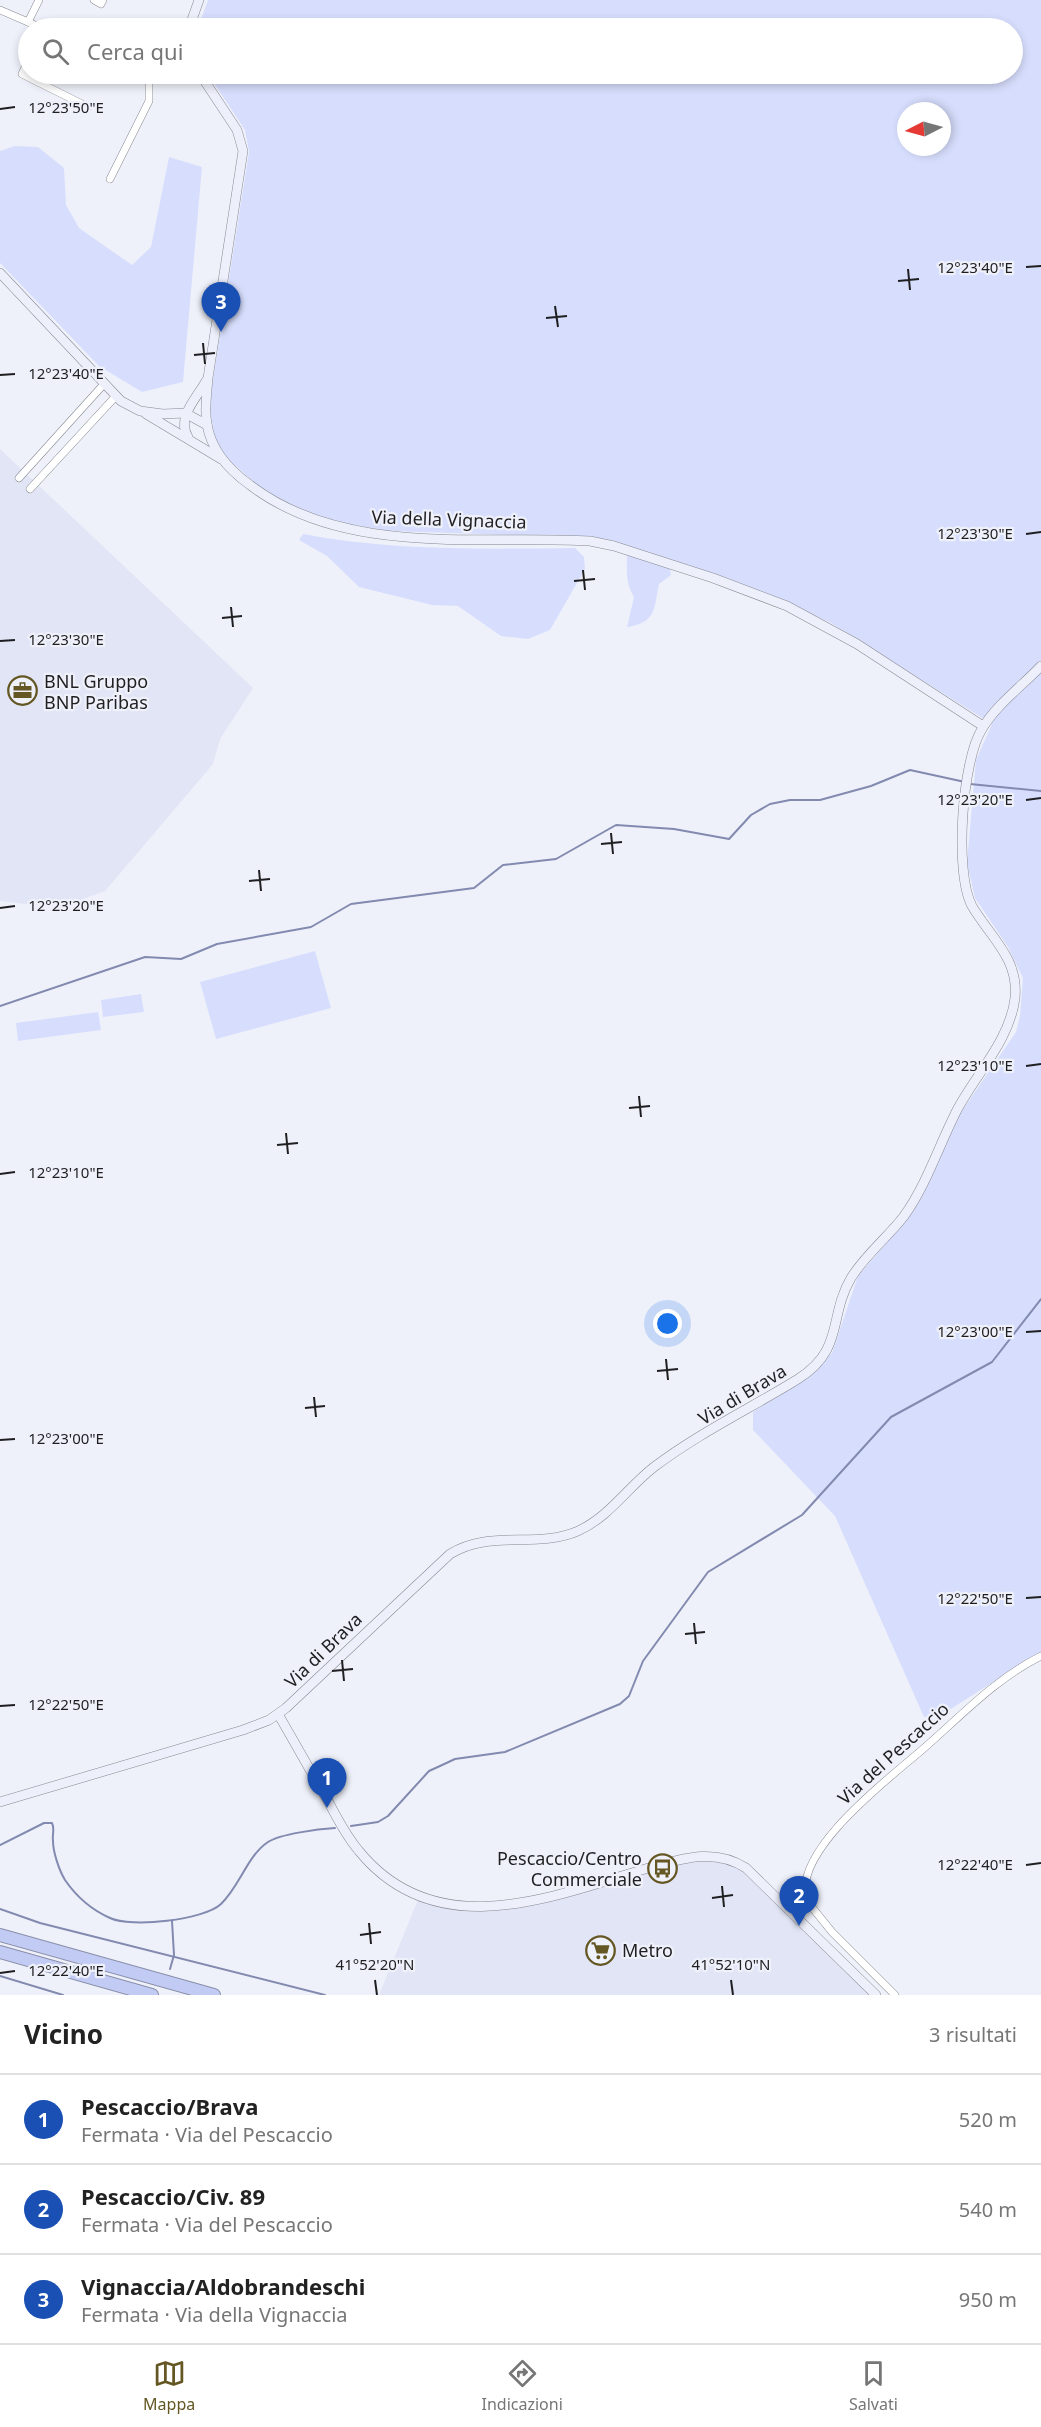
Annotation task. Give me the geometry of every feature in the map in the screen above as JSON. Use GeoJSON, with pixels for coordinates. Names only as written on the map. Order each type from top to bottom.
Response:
{"type":"FeatureCollection","features":[{"type":"Feature","properties":{"kind":"highway"},"geometry":{"type":"LineString","coordinates":[[0,1935],[214,1995]]}},
{"type":"Feature","properties":{"kind":"highway"},"geometry":{"type":"LineString","coordinates":[[0,1952],[152,1995]]}},
{"type":"Feature","properties":{"kind":"street"},"geometry":{"type":"LineString","coordinates":[[30,18],[39,0]]}},
{"type":"Feature","properties":{"kind":"street"},"geometry":{"type":"LineString","coordinates":[[94,0],[101,4],[103,0]]}},
{"type":"Feature","properties":{"kind":"street"},"geometry":{"type":"LineString","coordinates":[[193,18],[199,0]]}},
{"type":"Feature","properties":{"kind":"street"},"geometry":{"type":"LineString","coordinates":[[0,10],[19,18]]}},
{"type":"Feature","properties":{"kind":"street"},"geometry":{"type":"LineString","coordinates":[[42,84],[88,107]]}},
{"type":"Feature","properties":{"kind":"street"},"geometry":{"type":"LineString","coordinates":[[110,179],[150,97],[149,84]]}},
{"type":"Feature","properties":{"kind":"street","name":"Via della Vignaccia"},"geometry":{"type":"LineString","coordinates":[[207,84],[237,130],[244,159],[208,378],[207,425],[221,459],[244,481],[284,508],[355,531],[410,536],[590,541],[614,546],[713,578],[787,606],[821,624],[983,726]]}},
{"type":"Feature","properties":{"kind":"street"},"geometry":{"type":"LineString","coordinates":[[0,273],[116,396],[188,437],[221,459]]}},
{"type":"Feature","properties":{"kind":"street"},"geometry":{"type":"LineString","coordinates":[[188,437],[183,426],[185,413],[208,378]]}},
{"type":"Feature","properties":{"kind":"street"},"geometry":{"type":"LineString","coordinates":[[19,478],[104,384]]}},
{"type":"Feature","properties":{"kind":"street"},"geometry":{"type":"LineString","coordinates":[[30,489],[116,396]]}},
{"type":"Feature","properties":{"kind":"street"},"geometry":{"type":"LineString","coordinates":[[140,411],[164,414],[185,413],[207,425],[199,434],[188,437]]}},
{"type":"Feature","properties":{"kind":"street","name":"Via di Brava"},"geometry":{"type":"LineString","coordinates":[[0,1802],[232,1733],[278,1714],[450,1554],[483,1541],[556,1538],[584,1528],[601,1517],[660,1463],[803,1377],[822,1359],[834,1336],[849,1281],[905,1215],[959,1107],[997,1047],[1011,1014],[1015,982],[1011,966],[1003,948],[972,906],[963,881],[962,846],[968,778],[975,744],[983,726],[1041,666]]}},
{"type":"Feature","properties":{"kind":"street","name":"Via del Pescaccio"},"geometry":{"type":"LineString","coordinates":[[807,1901],[804,1886],[808,1869],[857,1803],[985,1693],[1041,1656]]}},
{"type":"Feature","properties":{"kind":"street"},"geometry":{"type":"LineString","coordinates":[[278,1714],[349,1837],[364,1858],[390,1880],[420,1895],[455,1906],[507,1907],[668,1863],[704,1856],[725,1858],[747,1868],[876,1995]]}},
{"type":"Feature","properties":{"kind":"street"},"geometry":{"type":"LineString","coordinates":[[794,1915],[807,1901],[832,1932],[895,1995]]}},
{"type":"Feature","properties":{"kind":"shaded area"},"geometry":{"type":"Polygon","coordinates":[[[208,0],[1041,0],[1041,1652],[938,1717],[924,1717],[835,1516],[753,1430],[753,1412],[810,1374],[832,1353],[858,1276],[912,1213],[959,1115],[1016,1032],[1020,1016],[1023,978],[1008,947],[975,898],[967,863],[976,760],[992,724],[831,623],[730,579],[597,538],[390,531],[341,523],[280,505],[221,453],[214,434],[209,405],[249,152],[245,130],[215,84],[1023,84],[1023,18],[202,18],[208,0]]]}},
{"type":"Feature","properties":{"kind":"shaded area"},"geometry":{"type":"Polygon","coordinates":[[[15,146],[38,147],[64,168],[66,205],[79,228],[132,265],[151,247],[169,157],[202,167],[183,382],[142,392],[99,366],[0,263],[0,151],[15,146]]]}},
{"type":"Feature","properties":{"kind":"shaded area"},"geometry":{"type":"Polygon","coordinates":[[[0,449],[253,688],[220,739],[213,764],[105,891],[72,903],[34,905],[0,901],[0,449]]]}},
{"type":"Feature","properties":{"kind":"shaded area"},"geometry":{"type":"Polygon","coordinates":[[[303,534],[370,544],[404,546],[575,548],[584,557],[585,569],[550,630],[528,639],[501,636],[458,606],[432,605],[359,587],[327,556],[299,540],[303,534]]]}},
{"type":"Feature","properties":{"kind":"shaded area"},"geometry":{"type":"Polygon","coordinates":[[[627,553],[670,568],[671,575],[659,584],[654,608],[649,618],[644,622],[627,627],[634,597],[628,581],[627,553]]]}},
{"type":"Feature","properties":{"kind":"shaded area"},"geometry":{"type":"Polygon","coordinates":[[[315,951],[331,1008],[216,1039],[200,982],[315,951]]]}},
{"type":"Feature","properties":{"kind":"shaded area"},"geometry":{"type":"Polygon","coordinates":[[[141,994],[144,1012],[103,1017],[101,1000],[141,994]]]}},
{"type":"Feature","properties":{"kind":"shaded area"},"geometry":{"type":"Polygon","coordinates":[[[98,1012],[101,1030],[18,1041],[16,1023],[98,1012]]]}},
{"type":"Feature","properties":{"kind":"shaded area"},"geometry":{"type":"Polygon","coordinates":[[[691,1858],[736,1862],[876,1995],[379,1995],[420,1895],[434,1900],[517,1904],[691,1858]]]}},
{"type":"Feature","properties":{"kind":"waterway"},"geometry":{"type":"LineString","coordinates":[[0,1006],[145,957],[181,959],[217,944],[311,927],[351,904],[474,888],[503,865],[556,859],[616,825],[674,829],[729,839],[751,815],[770,804],[790,800],[820,800],[871,786],[910,770],[965,782]]}},
{"type":"Feature","properties":{"kind":"waterway"},"geometry":{"type":"LineString","coordinates":[[970,784],[1041,791]]}},
{"type":"Feature","properties":{"kind":"waterway"},"geometry":{"type":"LineString","coordinates":[[351,1826],[378,1822],[388,1816],[429,1771],[455,1759],[505,1752],[620,1704],[629,1696],[643,1661],[708,1572],[802,1515],[891,1417],[992,1362],[1041,1299]]}},
{"type":"Feature","properties":{"kind":"waterway"},"geometry":{"type":"LineString","coordinates":[[0,1845],[44,1823],[52,1823],[55,1856],[65,1880],[74,1892],[91,1907],[110,1918],[120,1921],[150,1922],[184,1918],[212,1910],[221,1904],[228,1897],[254,1855],[268,1842],[290,1834],[335,1828]]}},
{"type":"Feature","properties":{"kind":"waterway"},"geometry":{"type":"LineString","coordinates":[[0,1909],[40,1923],[325,1995]]}},
{"type":"Feature","properties":{"kind":"waterway"},"geometry":{"type":"LineString","coordinates":[[170,1969],[174,1955],[172,1921]]}},
{"type":"Feature","properties":{"kind":"waterway"},"geometry":{"type":"LineString","coordinates":[[0,1976],[63,1995]]}},
{"type":"Feature","properties":{"kind":"place","name":"Vignaccia/Aldobrandeschi"},"geometry":{"type":"Point","coordinates":[221,332]}},
{"type":"Feature","properties":{"kind":"place","name":"BNL Gruppo BNP Paribas"},"geometry":{"type":"Point","coordinates":[23,691]}},
{"type":"Feature","properties":{"kind":"place","name":"Pescaccio/Brava"},"geometry":{"type":"Point","coordinates":[327,1808]}},
{"type":"Feature","properties":{"kind":"place","name":"Pescaccio/Centro Commerciale"},"geometry":{"type":"Point","coordinates":[663,1868]}},
{"type":"Feature","properties":{"kind":"place","name":"Pescaccio/Civ. 89"},"geometry":{"type":"Point","coordinates":[799,1926]}},
{"type":"Feature","properties":{"kind":"place","name":"Metro"},"geometry":{"type":"Point","coordinates":[601,1950]}}]}
